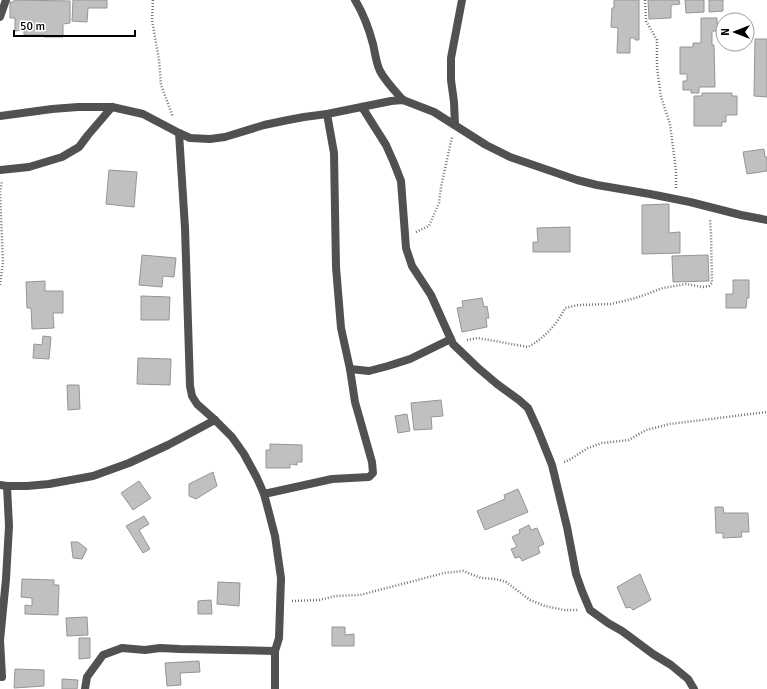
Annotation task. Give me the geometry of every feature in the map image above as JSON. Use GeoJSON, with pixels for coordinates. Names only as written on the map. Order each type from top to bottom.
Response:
{"type":"FeatureCollection","features":[{"type":"Feature","properties":{"kind":"street"},"geometry":{"type":"LineString","coordinates":[[0,17],[6,0]]}},
{"type":"Feature","properties":{"kind":"street"},"geometry":{"type":"LineString","coordinates":[[355,0],[367,26],[379,70],[387,82],[403,100]]}},
{"type":"Feature","properties":{"kind":"street"},"geometry":{"type":"LineString","coordinates":[[454,125],[454,102],[450,58],[462,0]]}},
{"type":"Feature","properties":{"kind":"street"},"geometry":{"type":"LineString","coordinates":[[0,116],[65,108],[112,107],[143,114],[190,138],[210,139],[225,137],[264,125],[304,116],[327,114],[403,100],[434,112],[510,157],[577,180],[676,199],[767,220]]}},
{"type":"Feature","properties":{"kind":"street"},"geometry":{"type":"LineString","coordinates":[[1,170],[29,167],[62,157],[79,147],[112,107]]}},
{"type":"Feature","properties":{"kind":"street"},"geometry":{"type":"LineString","coordinates":[[362,107],[386,145],[401,181],[406,248],[412,266],[431,295],[452,341],[476,367],[528,408],[538,430],[552,465],[567,527],[576,574],[590,610],[653,654],[671,664],[688,679],[694,689]]}},
{"type":"Feature","properties":{"kind":"street"},"geometry":{"type":"LineString","coordinates":[[264,494],[332,479],[369,477],[373,473],[372,462],[355,402],[350,369],[341,328],[336,267],[334,153],[327,114]]}},
{"type":"Feature","properties":{"kind":"street"},"geometry":{"type":"LineString","coordinates":[[179,133],[185,228],[190,386],[192,396],[197,404],[232,437],[244,454],[264,494],[275,536],[281,578],[279,638],[275,651],[275,689]]}},
{"type":"Feature","properties":{"kind":"street"},"geometry":{"type":"LineString","coordinates":[[350,369],[369,371],[388,366],[410,359],[452,341]]}},
{"type":"Feature","properties":{"kind":"street"},"geometry":{"type":"LineString","coordinates":[[2,677],[0,640],[9,526],[3,486],[49,484],[93,476],[129,463],[168,446],[215,420]]}},
{"type":"Feature","properties":{"kind":"street"},"geometry":{"type":"LineString","coordinates":[[85,689],[87,677],[103,655],[122,648],[145,650],[160,648],[180,650],[275,651]]}},
{"type":"Feature","properties":{"kind":"path"},"geometry":{"type":"LineString","coordinates":[[153,0],[152,20],[162,85],[179,133]]}},
{"type":"Feature","properties":{"kind":"path"},"geometry":{"type":"LineString","coordinates":[[645,0],[646,21],[656,40],[656,67],[661,97],[670,124],[676,171],[676,199]]}},
{"type":"Feature","properties":{"kind":"path"},"geometry":{"type":"LineString","coordinates":[[406,248],[415,233],[429,226],[439,203],[454,125]]}},
{"type":"Feature","properties":{"kind":"path"},"geometry":{"type":"LineString","coordinates":[[0,285],[3,262],[0,192],[1,170]]}},
{"type":"Feature","properties":{"kind":"path"},"geometry":{"type":"LineString","coordinates":[[452,341],[478,338],[528,347],[545,335],[561,316],[565,308],[578,305],[611,304],[636,298],[663,288],[686,284],[703,287],[709,286],[712,283],[711,235],[708,206]]}},
{"type":"Feature","properties":{"kind":"path"},"geometry":{"type":"LineString","coordinates":[[552,465],[570,460],[588,448],[602,443],[629,440],[646,430],[670,424],[767,412]]}},
{"type":"Feature","properties":{"kind":"path"},"geometry":{"type":"LineString","coordinates":[[281,599],[294,601],[319,600],[336,596],[360,595],[444,573],[463,571],[481,578],[496,579],[506,582],[530,600],[545,606],[564,610],[590,610]]}},
{"type":"Feature","properties":{"kind":"building"},"geometry":{"type":"Polygon","coordinates":[[[14,0],[70,1],[70,23],[63,24],[63,37],[24,35],[24,30],[15,31],[15,18],[10,18],[10,2],[14,2],[14,0]]]}},
{"type":"Feature","properties":{"kind":"building"},"geometry":{"type":"Polygon","coordinates":[[[73,0],[107,0],[107,8],[88,8],[87,22],[72,21],[73,0]]]}},
{"type":"Feature","properties":{"kind":"building"},"geometry":{"type":"Polygon","coordinates":[[[614,0],[639,0],[639,40],[630,38],[630,53],[617,53],[618,28],[611,27],[614,0]]]}},
{"type":"Feature","properties":{"kind":"building"},"geometry":{"type":"Polygon","coordinates":[[[648,0],[679,0],[680,4],[671,5],[671,18],[649,19],[648,0]]]}},
{"type":"Feature","properties":{"kind":"building"},"geometry":{"type":"Polygon","coordinates":[[[685,0],[704,0],[704,12],[686,13],[685,0]]]}},
{"type":"Feature","properties":{"kind":"building"},"geometry":{"type":"Polygon","coordinates":[[[709,0],[723,0],[723,11],[709,12],[709,0]]]}},
{"type":"Feature","properties":{"kind":"building"},"geometry":{"type":"Polygon","coordinates":[[[701,18],[715,18],[715,31],[712,31],[712,45],[714,45],[715,87],[699,87],[699,93],[691,93],[691,90],[683,90],[683,81],[687,81],[687,74],[680,74],[680,47],[693,47],[693,43],[701,43],[701,18]]]}},
{"type":"Feature","properties":{"kind":"building"},"geometry":{"type":"Polygon","coordinates":[[[755,39],[767,39],[767,97],[754,96],[755,39]]]}},
{"type":"Feature","properties":{"kind":"building"},"geometry":{"type":"Polygon","coordinates":[[[702,93],[732,93],[732,96],[737,96],[737,115],[726,115],[726,122],[722,122],[722,126],[694,126],[694,96],[702,96],[702,93]]]}},
{"type":"Feature","properties":{"kind":"building"},"geometry":{"type":"Polygon","coordinates":[[[764,149],[765,157],[767,157],[767,171],[747,174],[743,152],[764,149]]]}},
{"type":"Feature","properties":{"kind":"building"},"geometry":{"type":"Polygon","coordinates":[[[109,170],[137,172],[134,207],[106,204],[109,170]]]}},
{"type":"Feature","properties":{"kind":"building"},"geometry":{"type":"Polygon","coordinates":[[[669,204],[669,233],[680,232],[680,253],[642,254],[642,205],[669,204]]]}},
{"type":"Feature","properties":{"kind":"building"},"geometry":{"type":"Polygon","coordinates":[[[570,227],[570,252],[533,252],[533,242],[538,242],[537,228],[570,227]]]}},
{"type":"Feature","properties":{"kind":"building"},"geometry":{"type":"Polygon","coordinates":[[[142,255],[176,258],[174,277],[163,276],[162,287],[139,285],[142,255]]]}},
{"type":"Feature","properties":{"kind":"building"},"geometry":{"type":"Polygon","coordinates":[[[708,255],[709,281],[673,282],[672,256],[708,255]]]}},
{"type":"Feature","properties":{"kind":"building"},"geometry":{"type":"Polygon","coordinates":[[[733,280],[749,280],[749,298],[747,298],[746,308],[726,308],[726,294],[733,294],[733,280]]]}},
{"type":"Feature","properties":{"kind":"building"},"geometry":{"type":"Polygon","coordinates":[[[45,281],[45,291],[63,291],[63,313],[53,313],[54,328],[32,329],[31,308],[27,308],[26,282],[45,281]]]}},
{"type":"Feature","properties":{"kind":"building"},"geometry":{"type":"Polygon","coordinates":[[[141,296],[170,297],[169,320],[141,320],[141,296]]]}},
{"type":"Feature","properties":{"kind":"building"},"geometry":{"type":"Polygon","coordinates":[[[482,298],[484,307],[487,306],[489,318],[486,318],[487,327],[462,332],[457,308],[463,307],[462,301],[482,298]]]}},
{"type":"Feature","properties":{"kind":"building"},"geometry":{"type":"Polygon","coordinates":[[[43,336],[51,337],[49,359],[33,358],[34,344],[42,345],[43,336]]]}},
{"type":"Feature","properties":{"kind":"building"},"geometry":{"type":"Polygon","coordinates":[[[138,358],[171,359],[170,385],[137,384],[138,358]]]}},
{"type":"Feature","properties":{"kind":"building"},"geometry":{"type":"Polygon","coordinates":[[[67,385],[79,385],[80,409],[68,410],[67,385]]]}},
{"type":"Feature","properties":{"kind":"building"},"geometry":{"type":"Polygon","coordinates":[[[441,400],[443,416],[431,417],[432,429],[414,430],[411,403],[441,400]]]}},
{"type":"Feature","properties":{"kind":"building"},"geometry":{"type":"Polygon","coordinates":[[[407,414],[410,431],[398,433],[395,416],[407,414]]]}},
{"type":"Feature","properties":{"kind":"building"},"geometry":{"type":"Polygon","coordinates":[[[270,444],[302,445],[302,462],[297,462],[297,465],[290,464],[290,468],[266,468],[266,450],[270,450],[270,444]]]}},
{"type":"Feature","properties":{"kind":"building"},"geometry":{"type":"Polygon","coordinates":[[[213,472],[217,486],[196,499],[189,496],[189,484],[213,472]]]}},
{"type":"Feature","properties":{"kind":"building"},"geometry":{"type":"Polygon","coordinates":[[[139,481],[151,498],[133,510],[121,493],[139,481]]]}},
{"type":"Feature","properties":{"kind":"building"},"geometry":{"type":"Polygon","coordinates":[[[518,489],[528,512],[485,530],[477,511],[505,499],[504,495],[518,489]]]}},
{"type":"Feature","properties":{"kind":"building"},"geometry":{"type":"Polygon","coordinates":[[[715,507],[723,507],[724,513],[748,513],[749,532],[741,532],[742,537],[723,538],[723,533],[716,533],[715,507]]]}},
{"type":"Feature","properties":{"kind":"building"},"geometry":{"type":"Polygon","coordinates":[[[144,516],[149,524],[139,530],[150,549],[143,553],[126,526],[144,516]]]}},
{"type":"Feature","properties":{"kind":"building"},"geometry":{"type":"Polygon","coordinates":[[[529,525],[531,530],[537,528],[544,544],[538,547],[540,553],[522,561],[520,557],[515,558],[511,549],[517,547],[512,537],[520,533],[519,530],[529,525]]]}},
{"type":"Feature","properties":{"kind":"building"},"geometry":{"type":"Polygon","coordinates":[[[71,542],[78,542],[87,549],[82,559],[73,558],[71,542]]]}},
{"type":"Feature","properties":{"kind":"building"},"geometry":{"type":"Polygon","coordinates":[[[640,574],[651,600],[633,610],[630,607],[626,608],[617,587],[640,574]]]}},
{"type":"Feature","properties":{"kind":"building"},"geometry":{"type":"Polygon","coordinates":[[[22,579],[54,580],[54,585],[59,585],[58,615],[25,614],[25,605],[32,606],[32,598],[21,597],[22,579]]]}},
{"type":"Feature","properties":{"kind":"building"},"geometry":{"type":"Polygon","coordinates":[[[218,582],[240,583],[239,606],[217,604],[218,582]]]}},
{"type":"Feature","properties":{"kind":"building"},"geometry":{"type":"Polygon","coordinates":[[[211,600],[212,614],[198,614],[198,601],[211,600]]]}},
{"type":"Feature","properties":{"kind":"building"},"geometry":{"type":"Polygon","coordinates":[[[87,617],[88,635],[67,636],[66,618],[87,617]]]}},
{"type":"Feature","properties":{"kind":"building"},"geometry":{"type":"Polygon","coordinates":[[[332,627],[345,627],[345,635],[354,634],[354,646],[332,646],[332,627]]]}},
{"type":"Feature","properties":{"kind":"building"},"geometry":{"type":"Polygon","coordinates":[[[79,638],[90,638],[90,658],[79,659],[79,638]]]}},
{"type":"Feature","properties":{"kind":"building"},"geometry":{"type":"Polygon","coordinates":[[[199,661],[200,672],[180,673],[181,685],[167,686],[165,663],[199,661]]]}},
{"type":"Feature","properties":{"kind":"building"},"geometry":{"type":"Polygon","coordinates":[[[15,669],[44,670],[44,686],[14,688],[15,669]]]}},
{"type":"Feature","properties":{"kind":"building"},"geometry":{"type":"Polygon","coordinates":[[[62,679],[78,680],[77,689],[62,689],[62,679]]]}}]}
